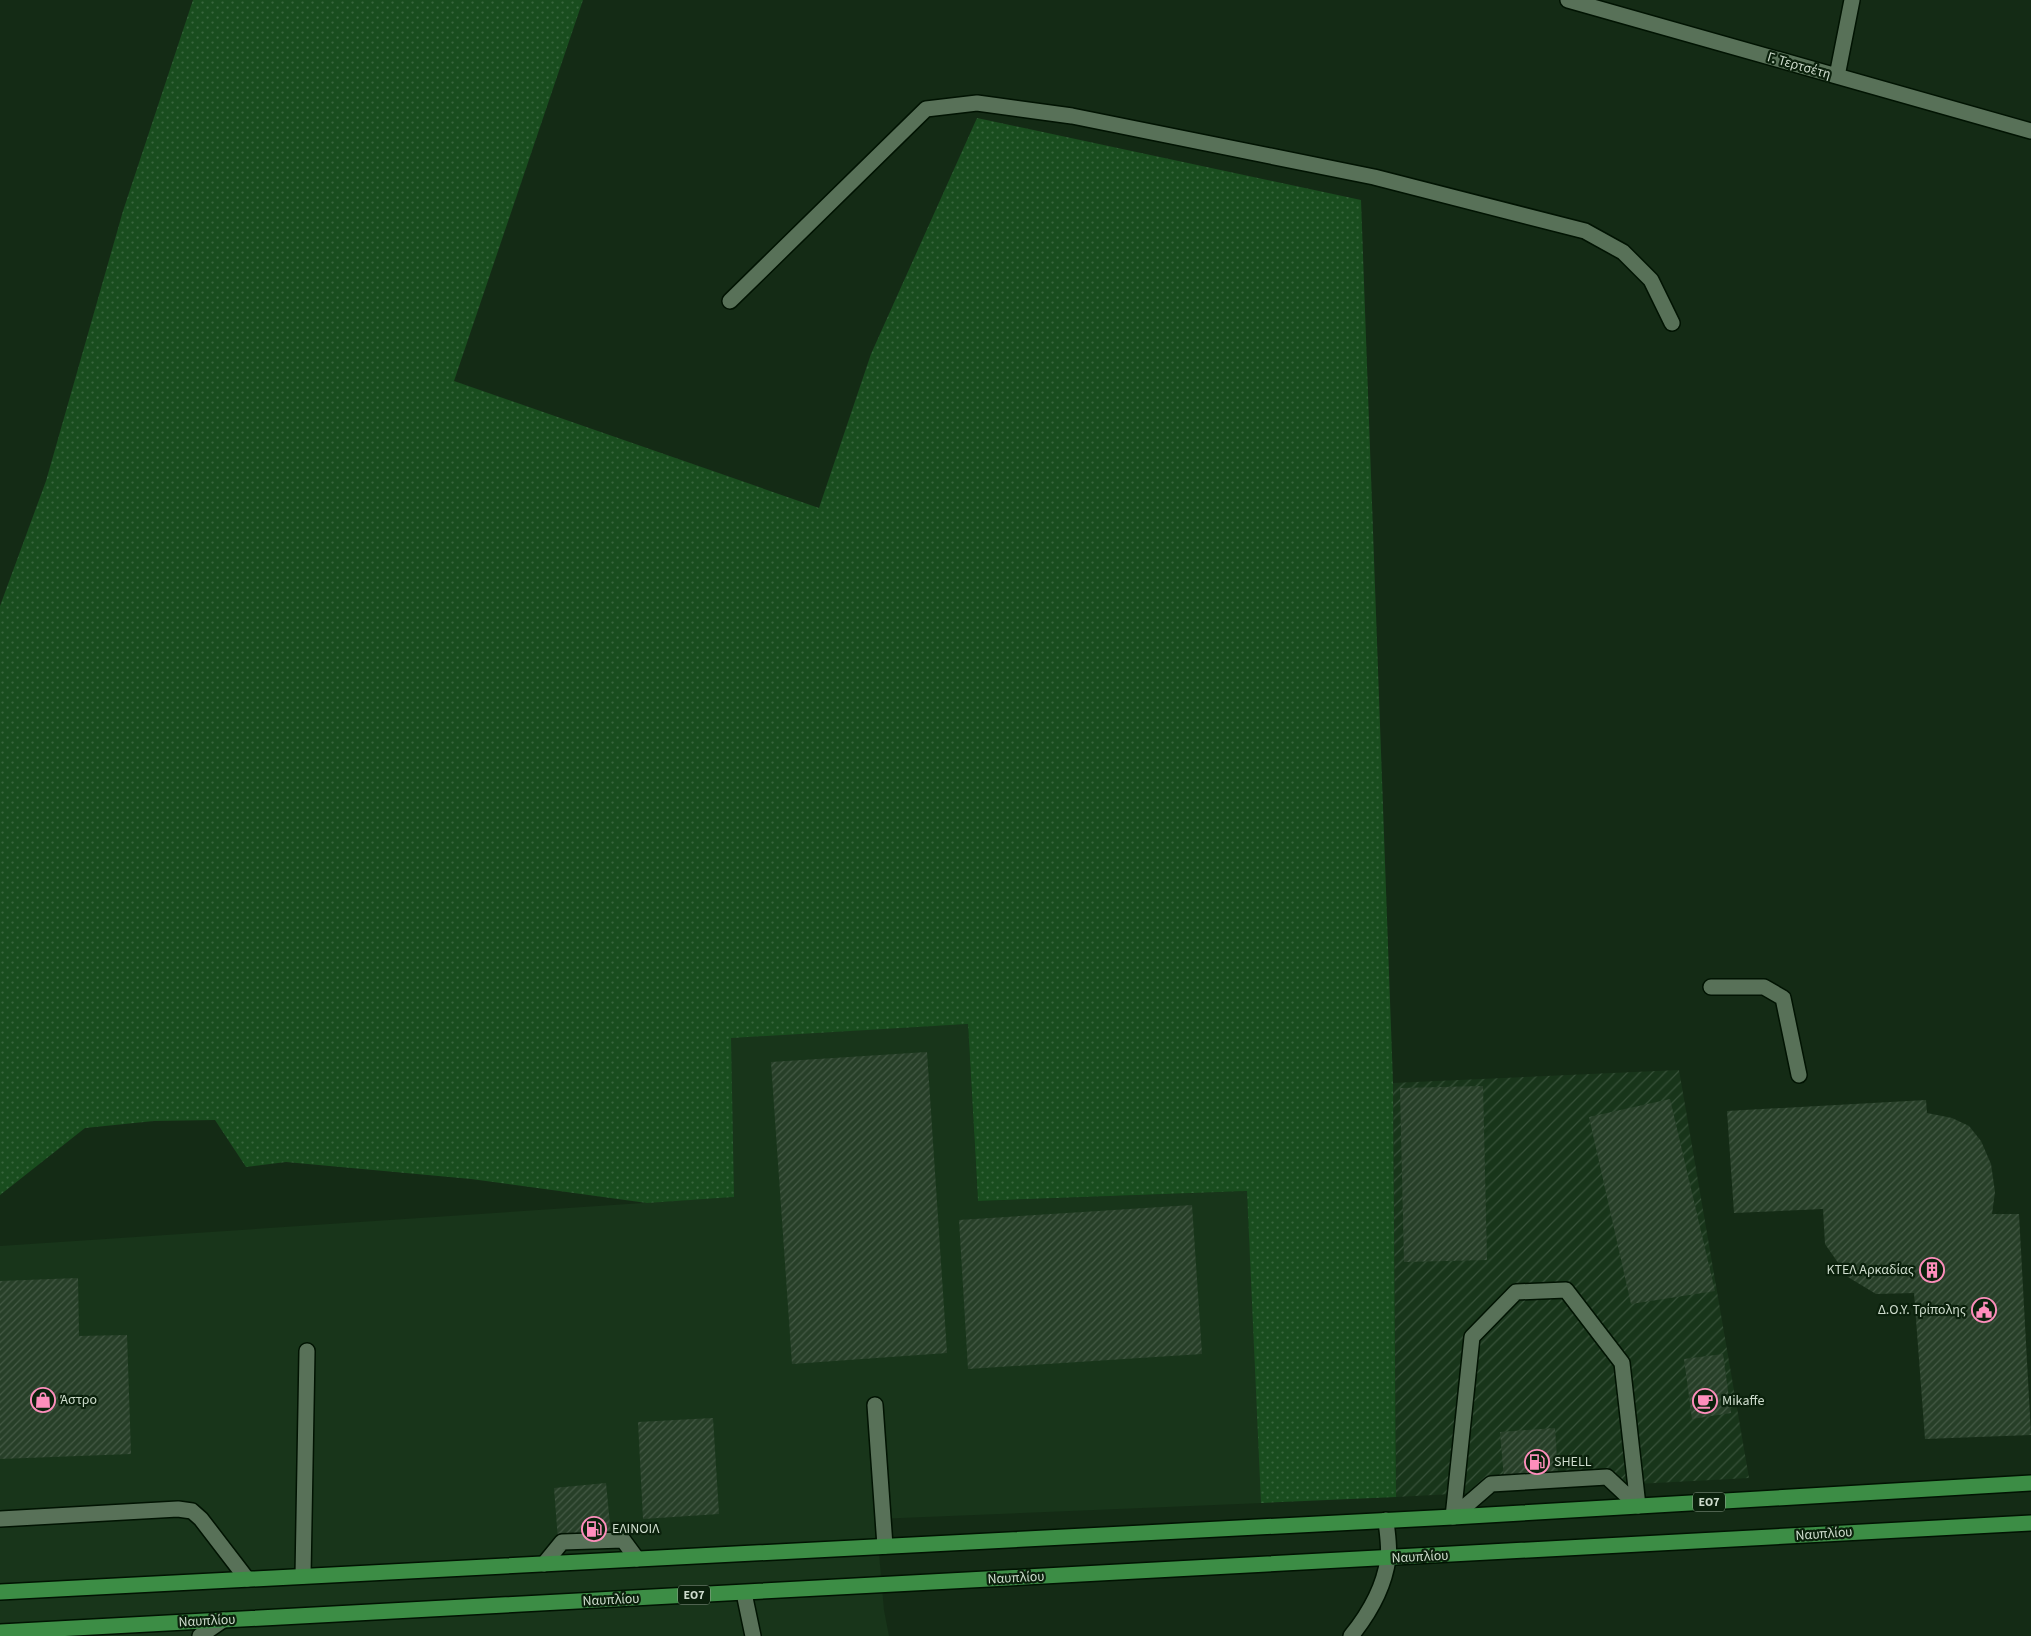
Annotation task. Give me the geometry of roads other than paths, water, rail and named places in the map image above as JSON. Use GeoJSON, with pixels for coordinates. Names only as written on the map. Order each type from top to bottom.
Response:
{"type":"FeatureCollection","features":[{"type":"Feature","properties":{"kind":"main road","name":"ΕΟ7"},"geometry":{"type":"LineString","coordinates":[[0,1592],[1454,1517],[2031,1483]]}},
{"type":"Feature","properties":{"kind":"main road","name":"Ναυπλίου"},"geometry":{"type":"LineString","coordinates":[[0,1632],[2031,1523]]}},
{"type":"Feature","properties":{"kind":"street"},"geometry":{"type":"LineString","coordinates":[[1837,76],[1852,0]]}},
{"type":"Feature","properties":{"kind":"street","name":"Γ. Τερτσέτη"},"geometry":{"type":"LineString","coordinates":[[1572,1],[2031,131]]}},
{"type":"Feature","properties":{"kind":"street"},"geometry":{"type":"LineString","coordinates":[[730,301],[926,109],[976,103],[1072,116],[1374,177],[1585,231],[1623,252],[1651,280],[1672,323]]}},
{"type":"Feature","properties":{"kind":"street"},"geometry":{"type":"LineString","coordinates":[[1710,987],[1764,987],[1783,998],[1799,1075]]}},
{"type":"Feature","properties":{"kind":"street"},"geometry":{"type":"LineString","coordinates":[[1454,1517],[1472,1337],[1516,1292],[1566,1290],[1622,1363],[1638,1506]]}},
{"type":"Feature","properties":{"kind":"street"},"geometry":{"type":"LineString","coordinates":[[303,1576],[307,1351]]}},
{"type":"Feature","properties":{"kind":"street"},"geometry":{"type":"LineString","coordinates":[[875,1405],[885,1546]]}},
{"type":"Feature","properties":{"kind":"street"},"geometry":{"type":"LineString","coordinates":[[1454,1517],[1491,1484],[1607,1477],[1638,1506]]}},
{"type":"Feature","properties":{"kind":"street"},"geometry":{"type":"LineString","coordinates":[[0,1519],[178,1509],[192,1511],[201,1519],[247,1579]]}},
{"type":"Feature","properties":{"kind":"street"},"geometry":{"type":"LineString","coordinates":[[1351,1636],[1364,1621],[1380,1586],[1388,1558],[1386,1520]]}},
{"type":"Feature","properties":{"kind":"street"},"geometry":{"type":"LineString","coordinates":[[544,1564],[562,1542],[623,1540],[637,1559]]}},
{"type":"Feature","properties":{"kind":"street"},"geometry":{"type":"LineString","coordinates":[[744,1593],[753,1636]]}},
{"type":"Feature","properties":{"kind":"street"},"geometry":{"type":"LineString","coordinates":[[200,1636],[223,1620]]}},
{"type":"Feature","properties":{"kind":"place","name":"ΚΤΕΛ Αρκαδίας"},"geometry":{"type":"Point","coordinates":[1932,1270]}},
{"type":"Feature","properties":{"kind":"place","name":"Δ.Ο.Υ. Τρίπολης"},"geometry":{"type":"Point","coordinates":[1984,1310]}},
{"type":"Feature","properties":{"kind":"place","name":"Άστρο"},"geometry":{"type":"Point","coordinates":[43,1400]}},
{"type":"Feature","properties":{"kind":"place","name":"Mikaffe"},"geometry":{"type":"Point","coordinates":[1705,1401]}},
{"type":"Feature","properties":{"kind":"place","name":"SHELL"},"geometry":{"type":"Point","coordinates":[1537,1462]}},
{"type":"Feature","properties":{"kind":"place","name":"ΕΛΙΝΟΙΛ"},"geometry":{"type":"Point","coordinates":[594,1529]}}]}
